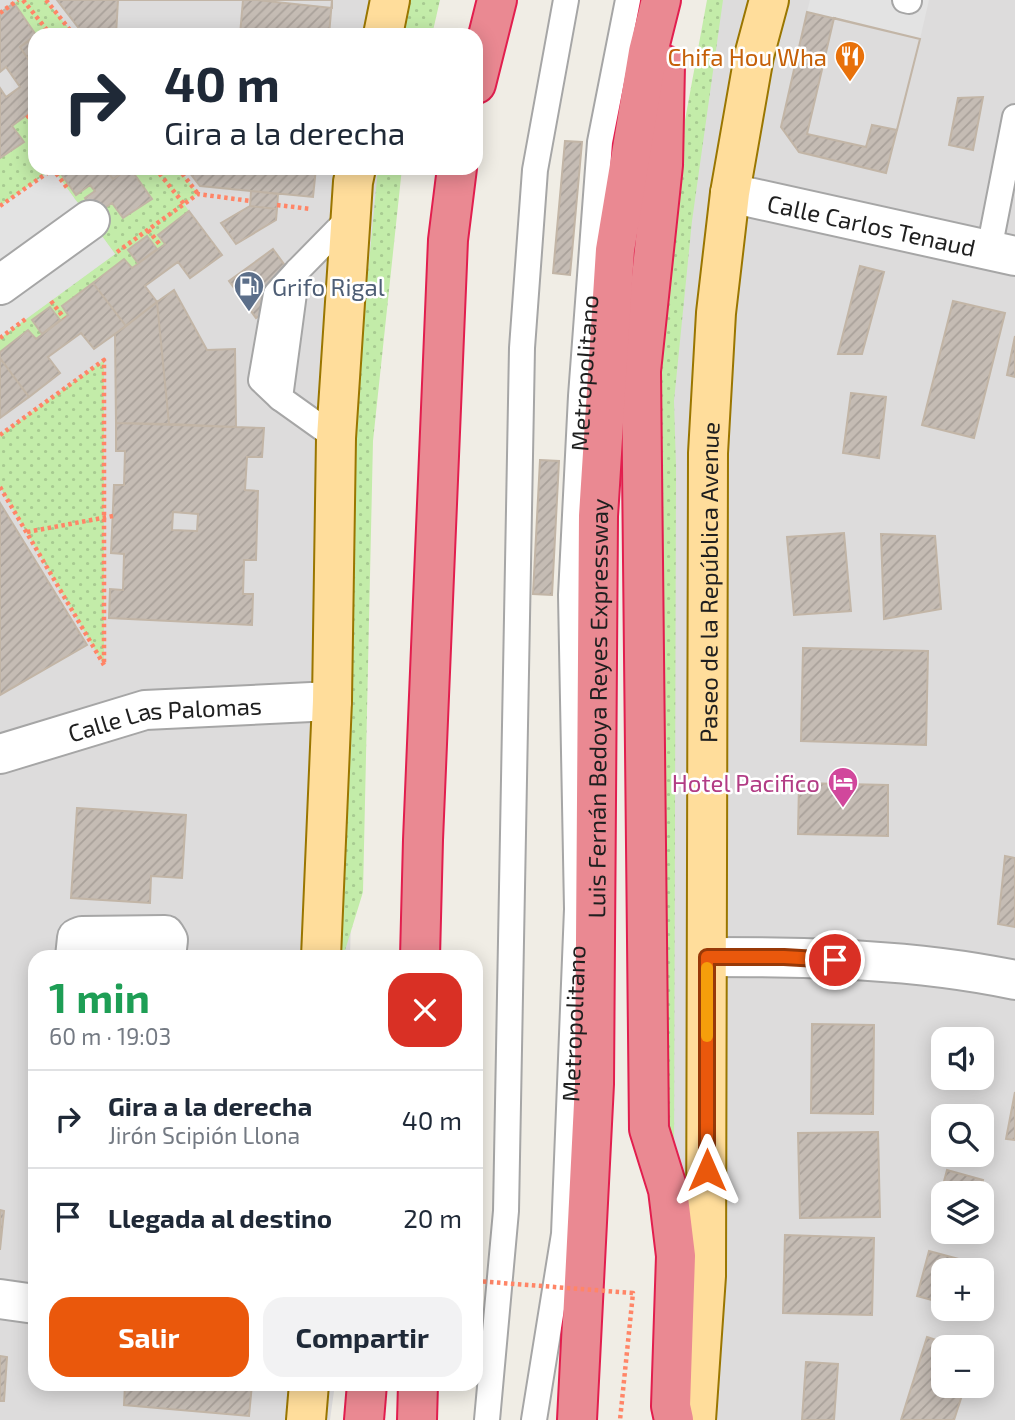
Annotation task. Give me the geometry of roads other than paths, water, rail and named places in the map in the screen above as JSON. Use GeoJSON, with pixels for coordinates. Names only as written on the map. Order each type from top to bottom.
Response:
{"type":"FeatureCollection","features":[{"type":"Feature","properties":{"kind":"highway"},"geometry":{"type":"LineString","coordinates":[[483,56],[497,0]]}},
{"type":"Feature","properties":{"kind":"highway","name":"Luis Fernán Bedoya Reyes Expressway"},"geometry":{"type":"LineString","coordinates":[[577,1420],[594,1084],[598,516],[615,250],[648,52],[661,0]]}},
{"type":"Feature","properties":{"kind":"highway"},"geometry":{"type":"LineString","coordinates":[[667,0],[663,164],[641,371],[649,1129],[668,1190],[676,1256],[671,1406],[674,1420]]}},
{"type":"Feature","properties":{"kind":"highway"},"geometry":{"type":"LineString","coordinates":[[420,950],[448,240],[456,175]]}},
{"type":"Feature","properties":{"kind":"highway"},"geometry":{"type":"LineString","coordinates":[[403,950],[423,840]]}},
{"type":"Feature","properties":{"kind":"highway"},"geometry":{"type":"LineString","coordinates":[[364,1420],[366,1391]]}},
{"type":"Feature","properties":{"kind":"highway"},"geometry":{"type":"LineString","coordinates":[[417,1420],[418,1391]]}},
{"type":"Feature","properties":{"kind":"main road"},"geometry":{"type":"LineString","coordinates":[[384,28],[390,0]]}},
{"type":"Feature","properties":{"kind":"main road","name":"Paseo de la República Avenue"},"geometry":{"type":"LineString","coordinates":[[696,1420],[706,1276],[708,453],[716,313],[730,193],[754,56],[769,0]]}},
{"type":"Feature","properties":{"kind":"main road"},"geometry":{"type":"LineString","coordinates":[[321,950],[332,701],[337,438],[355,175]]}},
{"type":"Feature","properties":{"kind":"main road"},"geometry":{"type":"LineString","coordinates":[[306,1420],[308,1391]]}},
{"type":"Feature","properties":{"kind":"street","name":"Calle Carlos Tenaud"},"geometry":{"type":"LineString","coordinates":[[730,193],[1002,253]]}},
{"type":"Feature","properties":{"kind":"street"},"geometry":{"type":"LineString","coordinates":[[0,285],[90,220]]}},
{"type":"Feature","properties":{"kind":"street","name":"Calle Las Palomas"},"geometry":{"type":"LineString","coordinates":[[6,756],[145,710],[332,701]]}},
{"type":"Feature","properties":{"kind":"street"},"geometry":{"type":"LineString","coordinates":[[76,950],[77,938],[82,936],[165,935],[168,940],[167,950]]}},
{"type":"Feature","properties":{"kind":"street"},"geometry":{"type":"LineString","coordinates":[[707,957],[784,957],[963,969],[1015,980]]}},
{"type":"Feature","properties":{"kind":"street"},"geometry":{"type":"LineString","coordinates":[[0,1299],[28,1303]]}},
{"type":"Feature","properties":{"kind":"lane"},"geometry":{"type":"LineString","coordinates":[[487,1420],[506,1211],[522,348],[535,170],[566,0]]}},
{"type":"Feature","properties":{"kind":"lane","name":"Metropolitano"},"geometry":{"type":"LineString","coordinates":[[534,1420],[564,1234],[577,909],[571,595],[582,383],[600,142],[628,0]]}},
{"type":"Feature","properties":{"kind":"lane"},"geometry":{"type":"LineString","coordinates":[[1002,253],[1015,117]]}},
{"type":"Feature","properties":{"kind":"lane"},"geometry":{"type":"LineString","coordinates":[[337,438],[280,398],[297,271],[352,215]]}},
{"type":"Feature","properties":{"kind":"place","name":"Chifa Hou Wha"},"geometry":{"type":"Point","coordinates":[850,83]}},
{"type":"Feature","properties":{"kind":"place","name":"Grifo Rigal"},"geometry":{"type":"Point","coordinates":[249,313]}},
{"type":"Feature","properties":{"kind":"place","name":"Hotel Pacifico"},"geometry":{"type":"Point","coordinates":[843,809]}}]}
